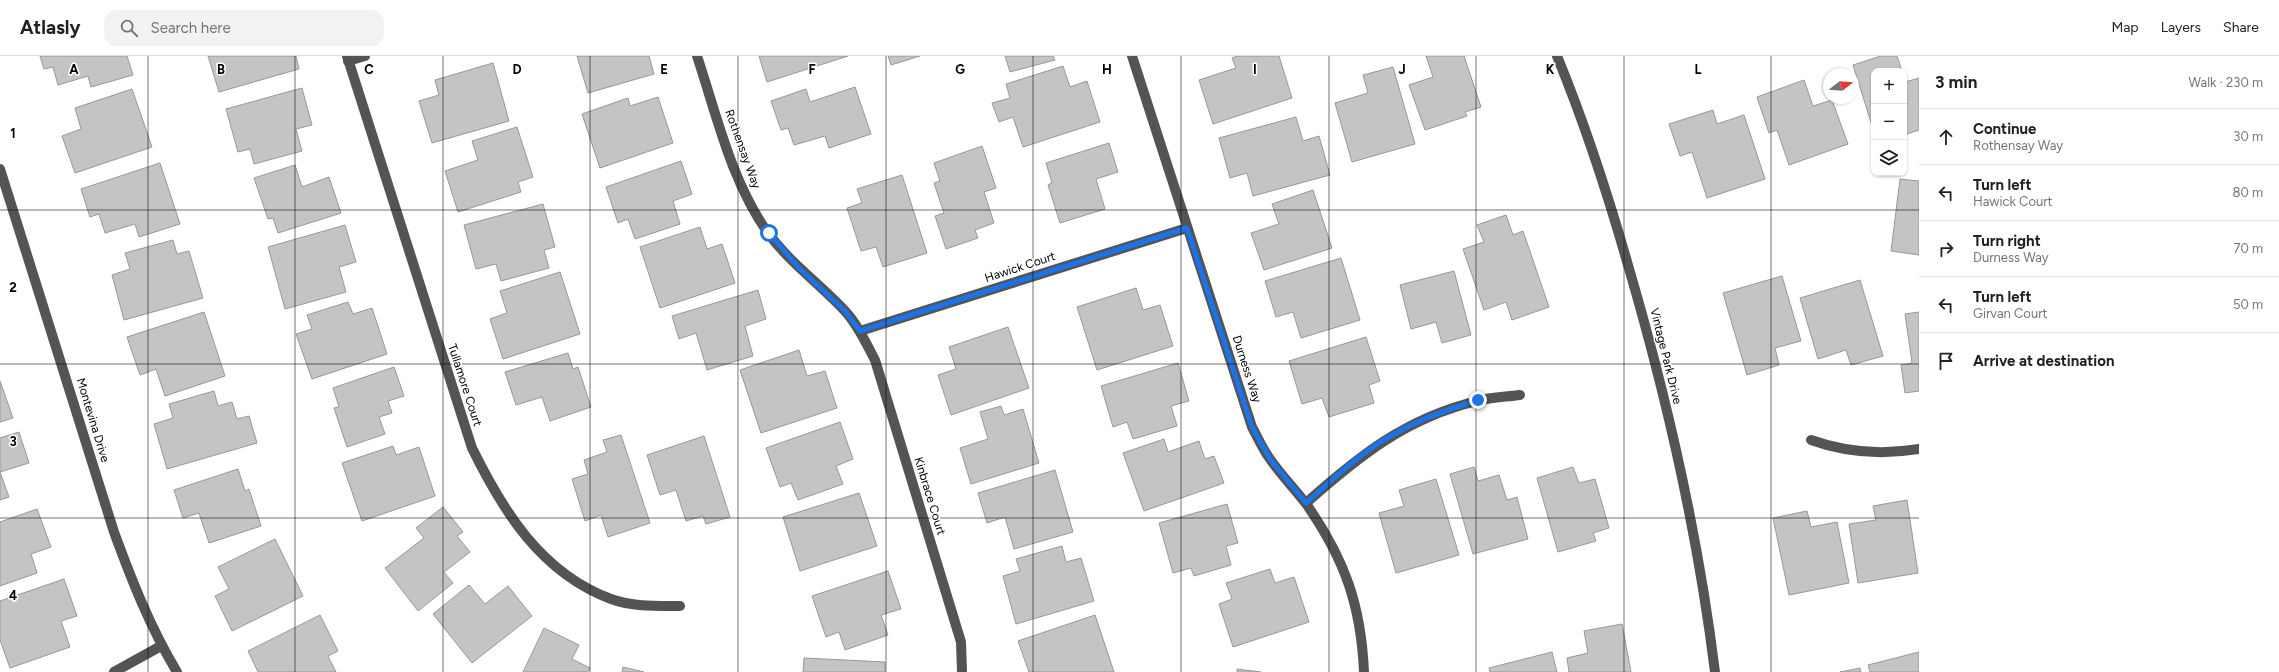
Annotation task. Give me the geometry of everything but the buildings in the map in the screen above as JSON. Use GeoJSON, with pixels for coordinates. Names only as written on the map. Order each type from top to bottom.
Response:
{"type":"FeatureCollection","features":[{"type":"Feature","properties":{"kind":"street"},"geometry":{"type":"LineString","coordinates":[[347,59],[365,56]]}},
{"type":"Feature","properties":{"kind":"street","name":"Rothensay Way"},"geometry":{"type":"LineString","coordinates":[[697,56],[734,170],[748,201],[769,233],[799,268],[845,311],[860,331]]}},
{"type":"Feature","properties":{"kind":"street","name":"Durness Way"},"geometry":{"type":"LineString","coordinates":[[1132,56],[1252,427],[1270,459],[1306,503],[1327,535],[1348,579],[1362,634],[1364,672]]}},
{"type":"Feature","properties":{"kind":"street","name":"Vintage Park Drive"},"geometry":{"type":"LineString","coordinates":[[1557,56],[1611,208],[1650,341],[1682,477],[1708,614],[1715,672]]}},
{"type":"Feature","properties":{"kind":"street","name":"Tullamore Court"},"geometry":{"type":"LineString","coordinates":[[347,59],[472,448],[493,492],[528,538],[552,564],[579,584],[611,600],[644,606],[680,606]]}},
{"type":"Feature","properties":{"kind":"street","name":"Montevina Drive"},"geometry":{"type":"LineString","coordinates":[[0,169],[114,532],[134,588],[161,646],[176,672]]}},
{"type":"Feature","properties":{"kind":"street","name":"Hawick Court"},"geometry":{"type":"LineString","coordinates":[[860,331],[1187,228]]}},
{"type":"Feature","properties":{"kind":"street","name":"Kinbrace Court"},"geometry":{"type":"LineString","coordinates":[[860,331],[875,360],[961,642],[962,672]]}},
{"type":"Feature","properties":{"kind":"street"},"geometry":{"type":"LineString","coordinates":[[1306,503],[1352,462],[1396,432],[1435,414],[1478,400],[1520,395]]}},
{"type":"Feature","properties":{"kind":"street"},"geometry":{"type":"LineString","coordinates":[[1811,440],[1851,451],[1889,454],[1919,449]]}},
{"type":"Feature","properties":{"kind":"street"},"geometry":{"type":"LineString","coordinates":[[114,672],[161,646]]}},
{"type":"Feature","properties":{"kind":"route"},"geometry":{"type":"LineString","coordinates":[[769,233],[799,268],[845,311],[860,331],[1187,228],[1252,427],[1270,459],[1306,503],[1352,462],[1396,432],[1435,414],[1478,400]]}}]}
